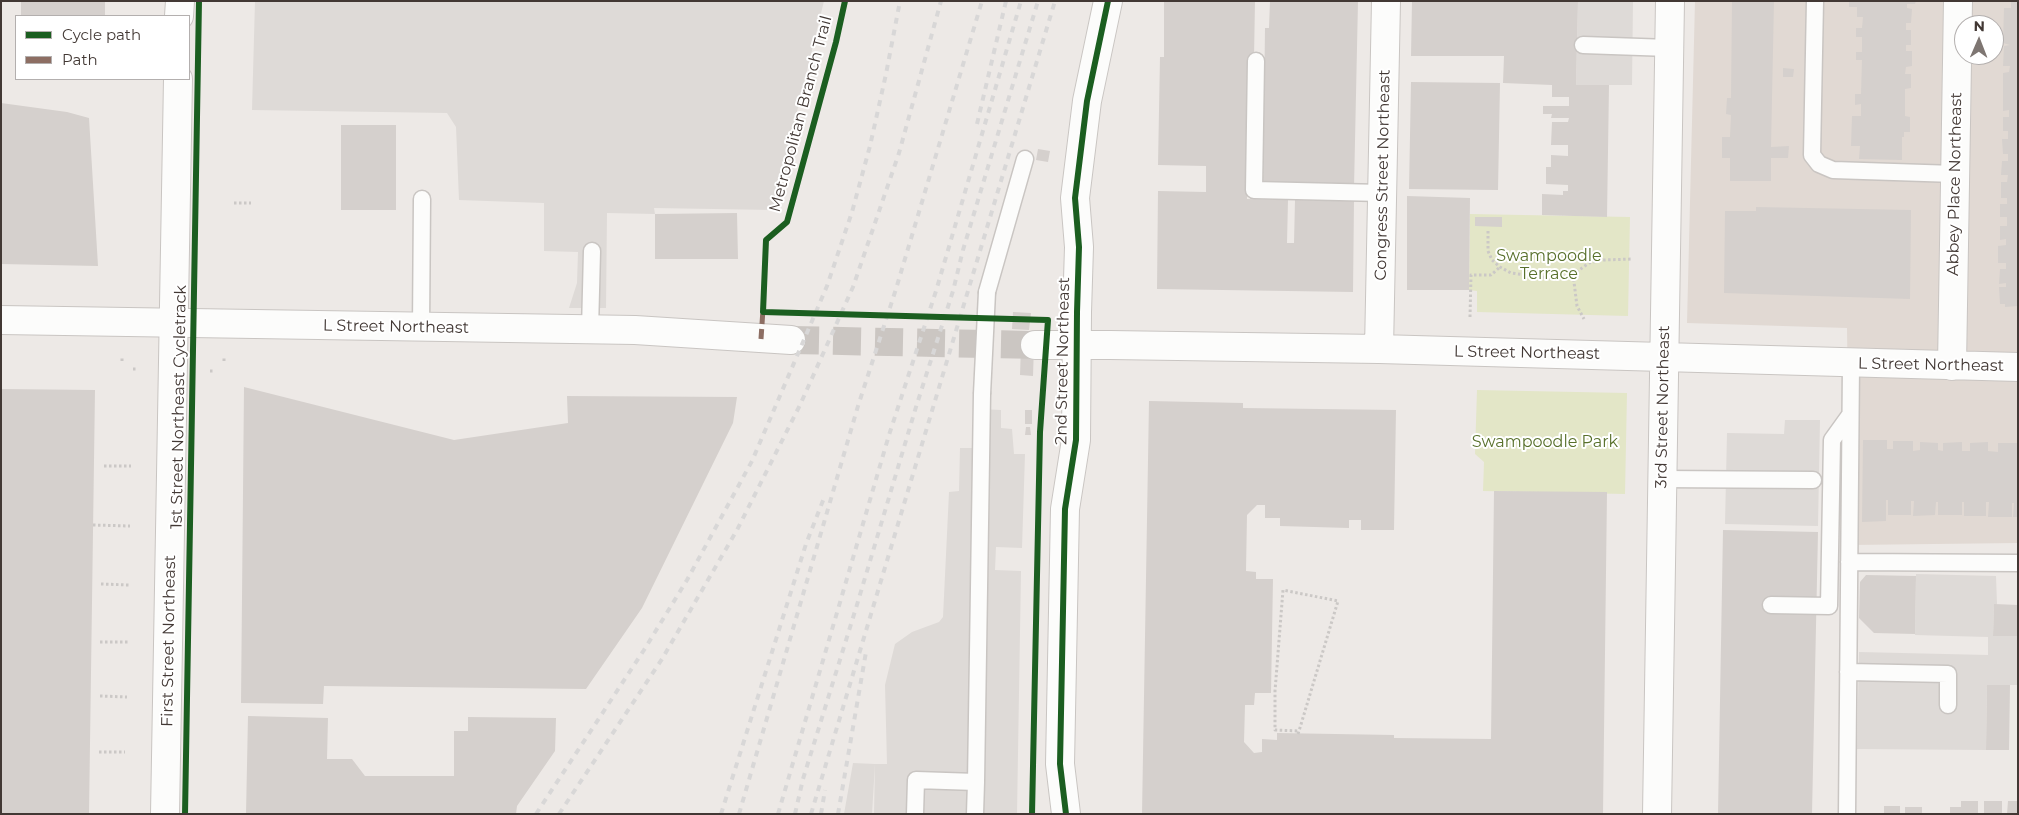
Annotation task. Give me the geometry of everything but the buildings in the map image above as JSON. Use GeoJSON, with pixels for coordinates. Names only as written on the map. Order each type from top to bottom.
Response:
{"type":"FeatureCollection","features":[{"type":"Feature","properties":{"kind":"street"},"geometry":{"type":"LineString","coordinates":[[179,15],[180,1]]}},
{"type":"Feature","properties":{"kind":"street","name":"2nd Street Northeast"},"geometry":{"type":"LineString","coordinates":[[1066,814],[1060,764],[1065,529],[1067,495],[1076,440],[1079,247],[1075,198],[1087,101],[1108,1]]}},
{"type":"Feature","properties":{"kind":"street","name":"Congress Street Northeast"},"geometry":{"type":"LineString","coordinates":[[1379,349],[1386,1]]}},
{"type":"Feature","properties":{"kind":"street","name":"3rd Street Northeast"},"geometry":{"type":"LineString","coordinates":[[1657,814],[1670,1]]}},
{"type":"Feature","properties":{"kind":"street","name":"Abbey Place Northeast"},"geometry":{"type":"LineString","coordinates":[[1952,366],[1958,1]]}},
{"type":"Feature","properties":{"kind":"street","name":"First Street Northeast"},"geometry":{"type":"LineString","coordinates":[[165,814],[178,80]]}},
{"type":"Feature","properties":{"kind":"street","name":"L Street Northeast"},"geometry":{"type":"LineString","coordinates":[[1,320],[644,331],[791,340]]}},
{"type":"Feature","properties":{"kind":"street","name":"L Street Northeast"},"geometry":{"type":"LineString","coordinates":[[1035,345],[1379,349],[1664,356],[1851,364],[2018,367]]}},
{"type":"Feature","properties":{"kind":"lane"},"geometry":{"type":"LineString","coordinates":[[1815,1],[1812,154],[1819,164],[1833,170],[1955,174]]}},
{"type":"Feature","properties":{"kind":"lane"},"geometry":{"type":"LineString","coordinates":[[1583,45],[1669,48]]}},
{"type":"Feature","properties":{"kind":"lane"},"geometry":{"type":"LineString","coordinates":[[1256,62],[1254,190],[1382,193]]}},
{"type":"Feature","properties":{"kind":"lane"},"geometry":{"type":"LineString","coordinates":[[975,814],[982,394],[987,292],[1025,159]]}},
{"type":"Feature","properties":{"kind":"lane"},"geometry":{"type":"LineString","coordinates":[[421,328],[422,199]]}},
{"type":"Feature","properties":{"kind":"lane"},"geometry":{"type":"LineString","coordinates":[[590,330],[592,251]]}},
{"type":"Feature","properties":{"kind":"lane"},"geometry":{"type":"LineString","coordinates":[[1846,814],[1851,364]]}},
{"type":"Feature","properties":{"kind":"lane"},"geometry":{"type":"LineString","coordinates":[[1771,605],[1830,606],[1832,440],[1850,415]]}},
{"type":"Feature","properties":{"kind":"lane"},"geometry":{"type":"LineString","coordinates":[[1662,479],[1814,480]]}},
{"type":"Feature","properties":{"kind":"lane"},"geometry":{"type":"LineString","coordinates":[[1849,562],[2018,563]]}},
{"type":"Feature","properties":{"kind":"lane"},"geometry":{"type":"LineString","coordinates":[[1848,672],[1948,674],[1948,705]]}},
{"type":"Feature","properties":{"kind":"lane"},"geometry":{"type":"LineString","coordinates":[[915,814],[916,780],[976,782]]}},
{"type":"Feature","properties":{"kind":"path"},"geometry":{"type":"LineString","coordinates":[[234,203],[251,203]]}},
{"type":"Feature","properties":{"kind":"path"},"geometry":{"type":"LineString","coordinates":[[1488,231],[1488,251],[1492,260],[1511,273],[1557,279],[1573,274],[1589,263],[1603,260],[1633,259]]}},
{"type":"Feature","properties":{"kind":"path"},"geometry":{"type":"LineString","coordinates":[[1470,317],[1471,275],[1491,276],[1500,267]]}},
{"type":"Feature","properties":{"kind":"path"},"geometry":{"type":"LineString","coordinates":[[1573,274],[1577,306],[1584,319]]}},
{"type":"Feature","properties":{"kind":"path"},"geometry":{"type":"LineString","coordinates":[[104,466],[131,466]]}},
{"type":"Feature","properties":{"kind":"path"},"geometry":{"type":"LineString","coordinates":[[93,525],[130,526]]}},
{"type":"Feature","properties":{"kind":"path"},"geometry":{"type":"LineString","coordinates":[[102,584],[129,585]]}},
{"type":"Feature","properties":{"kind":"path"},"geometry":{"type":"LineString","coordinates":[[1284,590],[1338,601],[1299,732],[1275,730],[1275,691],[1284,590]]}},
{"type":"Feature","properties":{"kind":"path"},"geometry":{"type":"LineString","coordinates":[[100,642],[128,642]]}},
{"type":"Feature","properties":{"kind":"path"},"geometry":{"type":"LineString","coordinates":[[100,696],[127,697]]}},
{"type":"Feature","properties":{"kind":"path"},"geometry":{"type":"LineString","coordinates":[[98,752],[125,752]]}},
{"type":"Feature","properties":{"kind":"shaded area"},"geometry":{"type":"Polygon","coordinates":[[[255,1],[824,1],[773,210],[654,208],[655,214],[607,213],[606,308],[569,308],[577,283],[578,252],[544,251],[544,203],[459,200],[456,127],[447,113],[252,110],[255,1]]]}},
{"type":"Feature","properties":{"kind":"shaded area"},"geometry":{"type":"Polygon","coordinates":[[[1578,1],[1633,1],[1632,85],[1576,85],[1578,1]]]}},
{"type":"Feature","properties":{"kind":"shaded area"},"geometry":{"type":"Polygon","coordinates":[[[1695,1],[2018,1],[2018,543],[1850,545],[1847,328],[1687,323],[1695,1]]]}},
{"type":"Feature","properties":{"kind":"shaded area"},"geometry":{"type":"Polygon","coordinates":[[[979,409],[1001,410],[1001,428],[1012,429],[1014,454],[1025,454],[1022,548],[996,547],[995,570],[1021,571],[1017,814],[874,814],[875,764],[887,764],[885,685],[895,644],[912,632],[939,622],[943,617],[949,492],[959,491],[960,448],[972,448],[973,412],[979,409]]]}},
{"type":"Feature","properties":{"kind":"shaded area"},"geometry":{"type":"Polygon","coordinates":[[[1785,420],[1820,420],[1818,526],[1725,524],[1727,433],[1784,434],[1785,420]]]}},
{"type":"Feature","properties":{"kind":"shaded area"},"geometry":{"type":"Polygon","coordinates":[[[1916,574],[1996,576],[1997,604],[1994,605],[1993,635],[2018,636],[2018,685],[1987,685],[1986,750],[1857,749],[1859,652],[1988,655],[1988,637],[1915,635],[1916,574]]]}},
{"type":"Feature","properties":{"kind":"shaded area"},"geometry":{"type":"Polygon","coordinates":[[[853,763],[875,764],[872,814],[844,814],[853,763]]]}},
{"type":"Feature","properties":{"kind":"green space","name":"Swampoodle Terrace"},"geometry":{"type":"Polygon","coordinates":[[[1470,214],[1630,217],[1628,316],[1477,312],[1477,291],[1469,290],[1470,214]]]}},
{"type":"Feature","properties":{"kind":"green space","name":"Swampoodle Park"},"geometry":{"type":"Polygon","coordinates":[[[1477,390],[1627,393],[1625,494],[1483,491],[1484,462],[1475,454],[1477,390]]]}},
{"type":"Feature","properties":{"kind":"tunnel"},"geometry":{"type":"LineString","coordinates":[[791,340],[1035,345]]}},
{"type":"Feature","properties":{"kind":"railway"},"geometry":{"type":"LineString","coordinates":[[536,814],[644,650],[687,580],[752,461],[827,286],[852,212],[870,146],[900,1]]}},
{"type":"Feature","properties":{"kind":"railway"},"geometry":{"type":"LineString","coordinates":[[559,814],[662,659],[737,530],[800,405],[853,287],[899,153],[941,1]]}},
{"type":"Feature","properties":{"kind":"railway"},"geometry":{"type":"LineString","coordinates":[[739,814],[858,406],[896,289],[982,1]]}},
{"type":"Feature","properties":{"kind":"railway"},"geometry":{"type":"LineString","coordinates":[[977,124],[1006,1]]}},
{"type":"Feature","properties":{"kind":"railway"},"geometry":{"type":"LineString","coordinates":[[778,814],[889,435],[936,291],[1021,1]]}},
{"type":"Feature","properties":{"kind":"railway"},"geometry":{"type":"LineString","coordinates":[[795,814],[803,779],[953,291],[963,250],[1038,1]]}},
{"type":"Feature","properties":{"kind":"railway"},"geometry":{"type":"LineString","coordinates":[[811,814],[1055,1]]}},
{"type":"Feature","properties":{"kind":"railway"},"geometry":{"type":"LineString","coordinates":[[721,814],[806,544],[824,498]]}},
{"type":"Feature","properties":{"kind":"railway"},"geometry":{"type":"LineString","coordinates":[[838,814],[866,652]]}},
{"type":"Feature","properties":{"kind":"railway"},"geometry":{"type":"LineString","coordinates":[[821,814],[825,790]]}},
{"type":"Feature","properties":{"kind":"marked path"},"geometry":{"type":"LineString","coordinates":[[761,339],[763,309]]}},
{"type":"Feature","properties":{"kind":"cycle path","name":"1st Street Northeast Cycletrack"},"geometry":{"type":"LineString","coordinates":[[185,814],[199,1]]}},
{"type":"Feature","properties":{"kind":"cycle path","name":"Metropolitan Branch Trail"},"geometry":{"type":"LineString","coordinates":[[845,1],[836,42],[787,222],[766,240],[763,312],[1048,320],[1040,432],[1032,814]]}},
{"type":"Feature","properties":{"kind":"cycle path"},"geometry":{"type":"LineString","coordinates":[[1066,814],[1060,764],[1065,509],[1076,440],[1079,247],[1075,198],[1087,101],[1108,1]]}}]}
